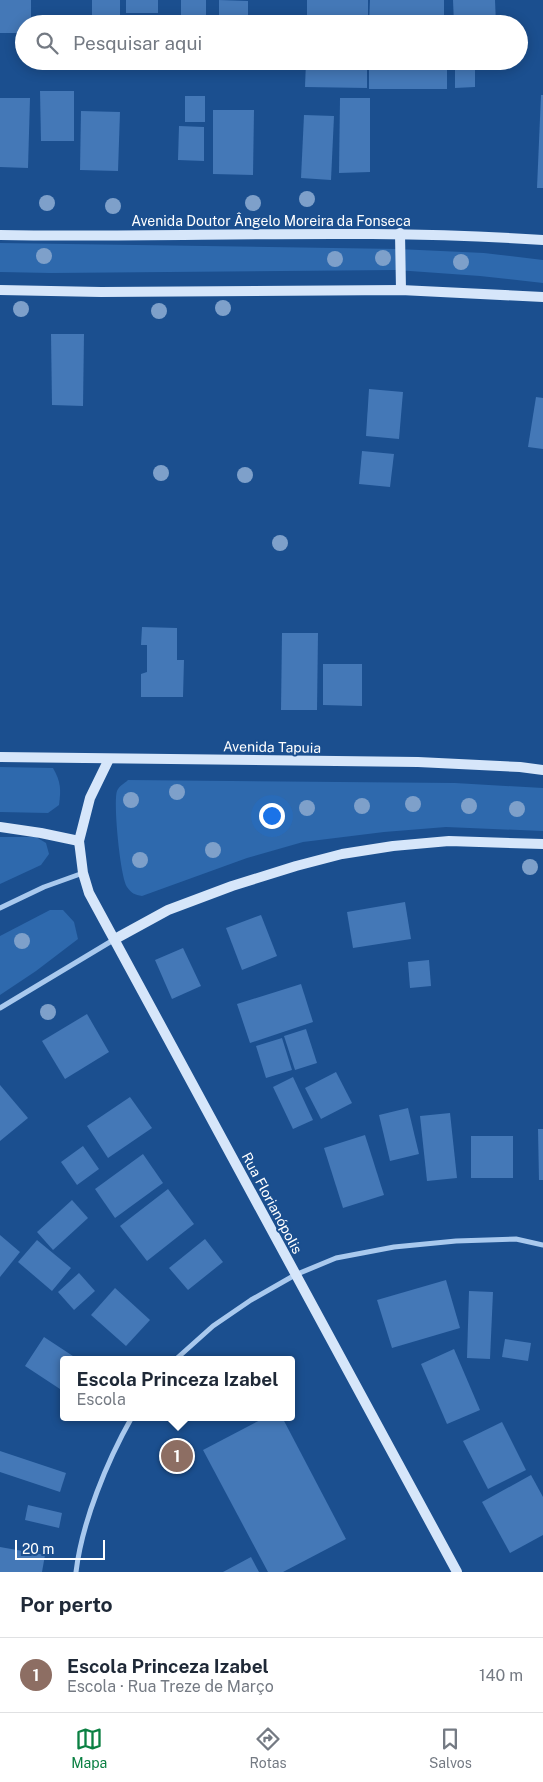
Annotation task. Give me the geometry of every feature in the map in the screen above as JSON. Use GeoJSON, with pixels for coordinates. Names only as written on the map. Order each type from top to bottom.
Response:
{"type":"FeatureCollection","features":[{"type":"Feature","properties":{"kind":"street","name":"Avenida Doutor Ângelo Moreira da Fonseca"},"geometry":{"type":"LineString","coordinates":[[0,235],[101,236],[400,233],[543,240]]}},
{"type":"Feature","properties":{"kind":"street"},"geometry":{"type":"LineString","coordinates":[[400,233],[401,290]]}},
{"type":"Feature","properties":{"kind":"street"},"geometry":{"type":"LineString","coordinates":[[0,290],[111,292],[401,290],[543,297]]}},
{"type":"Feature","properties":{"kind":"street","name":"Avenida Tapuia"},"geometry":{"type":"LineString","coordinates":[[0,757],[418,762],[520,767],[543,770]]}},
{"type":"Feature","properties":{"kind":"street"},"geometry":{"type":"LineString","coordinates":[[0,827],[41,833],[79,842],[90,798],[109,759]]}},
{"type":"Feature","properties":{"kind":"street"},"geometry":{"type":"LineString","coordinates":[[0,1008],[115,939],[168,910],[214,892],[296,866],[342,854],[393,846],[449,841],[543,844]]}},
{"type":"Feature","properties":{"kind":"street","name":"Rua Florianópolis"},"geometry":{"type":"LineString","coordinates":[[79,842],[83,873],[89,893],[457,1572]]}},
{"type":"Feature","properties":{"kind":"street"},"geometry":{"type":"LineString","coordinates":[[0,908],[44,887],[83,873]]}},
{"type":"Feature","properties":{"kind":"street"},"geometry":{"type":"LineString","coordinates":[[179,1356],[213,1326],[251,1300],[295,1275],[336,1258],[394,1247],[456,1241],[516,1239],[543,1244]]}},
{"type":"Feature","properties":{"kind":"street"},"geometry":{"type":"LineString","coordinates":[[76,1572],[78,1552],[95,1501],[117,1444],[130,1421]]}},
{"type":"Feature","properties":{"kind":"shaded area"},"geometry":{"type":"Polygon","coordinates":[[[0,243],[398,249],[484,253],[543,260],[543,283],[396,270],[0,272],[0,243]]]}},
{"type":"Feature","properties":{"kind":"shaded area"},"geometry":{"type":"Polygon","coordinates":[[[0,767],[53,768],[60,786],[59,805],[48,813],[0,812],[0,767]]]}},
{"type":"Feature","properties":{"kind":"shaded area"},"geometry":{"type":"Polygon","coordinates":[[[128,780],[455,783],[543,788],[543,831],[446,827],[303,842],[247,858],[142,896],[133,893],[127,887],[120,855],[116,798],[118,789],[128,780]]]}},
{"type":"Feature","properties":{"kind":"shaded area"},"geometry":{"type":"Polygon","coordinates":[[[0,837],[36,837],[46,843],[49,854],[41,865],[0,884],[0,837]]]}},
{"type":"Feature","properties":{"kind":"shaded area"},"geometry":{"type":"Polygon","coordinates":[[[50,910],[63,910],[74,922],[78,939],[0,995],[0,936],[50,910]]]}},
{"type":"Feature","properties":{"kind":"building"},"geometry":{"type":"Polygon","coordinates":[[[0,0],[31,0],[31,15],[15,15],[15,33],[0,33],[0,0]]]}},
{"type":"Feature","properties":{"kind":"building"},"geometry":{"type":"Polygon","coordinates":[[[92,0],[120,0],[120,15],[92,15],[92,0]]]}},
{"type":"Feature","properties":{"kind":"building"},"geometry":{"type":"Polygon","coordinates":[[[126,0],[158,0],[158,13],[126,13],[126,0]]]}},
{"type":"Feature","properties":{"kind":"building"},"geometry":{"type":"Polygon","coordinates":[[[181,0],[206,0],[206,15],[181,15],[181,0]]]}},
{"type":"Feature","properties":{"kind":"building"},"geometry":{"type":"Polygon","coordinates":[[[219,0],[248,1],[248,15],[219,15],[219,0]]]}},
{"type":"Feature","properties":{"kind":"building"},"geometry":{"type":"Polygon","coordinates":[[[307,0],[368,0],[368,15],[307,15],[307,0]]]}},
{"type":"Feature","properties":{"kind":"building"},"geometry":{"type":"Polygon","coordinates":[[[370,0],[444,0],[444,15],[369,15],[370,0]]]}},
{"type":"Feature","properties":{"kind":"building"},"geometry":{"type":"Polygon","coordinates":[[[453,0],[495,0],[496,15],[454,15],[453,0]]]}},
{"type":"Feature","properties":{"kind":"building"},"geometry":{"type":"Polygon","coordinates":[[[306,70],[367,70],[367,88],[305,87],[306,70]]]}},
{"type":"Feature","properties":{"kind":"building"},"geometry":{"type":"Polygon","coordinates":[[[369,70],[447,70],[447,89],[369,89],[369,70]]]}},
{"type":"Feature","properties":{"kind":"building"},"geometry":{"type":"Polygon","coordinates":[[[455,70],[475,70],[475,87],[455,88],[455,70]]]}},
{"type":"Feature","properties":{"kind":"building"},"geometry":{"type":"Polygon","coordinates":[[[40,91],[74,91],[74,141],[41,141],[40,91]]]}},
{"type":"Feature","properties":{"kind":"building"},"geometry":{"type":"Polygon","coordinates":[[[541,95],[543,95],[543,188],[537,188],[541,95]]]}},
{"type":"Feature","properties":{"kind":"building"},"geometry":{"type":"Polygon","coordinates":[[[185,96],[205,96],[205,122],[185,122],[185,96]]]}},
{"type":"Feature","properties":{"kind":"building"},"geometry":{"type":"Polygon","coordinates":[[[0,98],[30,98],[28,168],[0,167],[0,98]]]}},
{"type":"Feature","properties":{"kind":"building"},"geometry":{"type":"Polygon","coordinates":[[[340,98],[370,98],[370,172],[339,173],[340,98]]]}},
{"type":"Feature","properties":{"kind":"building"},"geometry":{"type":"Polygon","coordinates":[[[213,110],[254,110],[253,175],[213,174],[213,110]]]}},
{"type":"Feature","properties":{"kind":"building"},"geometry":{"type":"Polygon","coordinates":[[[81,111],[120,112],[118,171],[80,170],[81,111]]]}},
{"type":"Feature","properties":{"kind":"building"},"geometry":{"type":"Polygon","coordinates":[[[304,115],[334,116],[331,180],[301,178],[304,115]]]}},
{"type":"Feature","properties":{"kind":"building"},"geometry":{"type":"Polygon","coordinates":[[[179,126],[204,127],[204,161],[178,160],[179,126]]]}},
{"type":"Feature","properties":{"kind":"building"},"geometry":{"type":"Polygon","coordinates":[[[51,334],[84,334],[83,406],[52,405],[51,334]]]}},
{"type":"Feature","properties":{"kind":"building"},"geometry":{"type":"Polygon","coordinates":[[[369,389],[403,392],[399,439],[366,436],[369,389]]]}},
{"type":"Feature","properties":{"kind":"building"},"geometry":{"type":"Polygon","coordinates":[[[536,397],[543,398],[543,449],[528,447],[536,397]]]}},
{"type":"Feature","properties":{"kind":"building"},"geometry":{"type":"Polygon","coordinates":[[[362,451],[394,454],[390,487],[359,484],[362,451]]]}},
{"type":"Feature","properties":{"kind":"building"},"geometry":{"type":"Polygon","coordinates":[[[142,627],[177,628],[177,660],[184,660],[183,697],[141,697],[141,674],[147,672],[147,645],[141,645],[142,627]]]}},
{"type":"Feature","properties":{"kind":"building"},"geometry":{"type":"Polygon","coordinates":[[[282,633],[318,633],[317,710],[281,710],[282,633]]]}},
{"type":"Feature","properties":{"kind":"building"},"geometry":{"type":"Polygon","coordinates":[[[323,664],[362,664],[362,706],[323,705],[323,664]]]}},
{"type":"Feature","properties":{"kind":"building"},"geometry":{"type":"Polygon","coordinates":[[[405,902],[411,939],[353,948],[347,912],[405,902]]]}},
{"type":"Feature","properties":{"kind":"building"},"geometry":{"type":"Polygon","coordinates":[[[261,915],[277,956],[242,970],[226,928],[261,915]]]}},
{"type":"Feature","properties":{"kind":"building"},"geometry":{"type":"Polygon","coordinates":[[[183,948],[201,986],[172,999],[155,960],[183,948]]]}},
{"type":"Feature","properties":{"kind":"building"},"geometry":{"type":"Polygon","coordinates":[[[429,960],[431,986],[410,988],[408,962],[429,960]]]}},
{"type":"Feature","properties":{"kind":"building"},"geometry":{"type":"Polygon","coordinates":[[[301,984],[313,1022],[250,1043],[237,1004],[301,984]]]}},
{"type":"Feature","properties":{"kind":"building"},"geometry":{"type":"Polygon","coordinates":[[[87,1014],[109,1052],[65,1079],[42,1041],[87,1014]]]}},
{"type":"Feature","properties":{"kind":"building"},"geometry":{"type":"Polygon","coordinates":[[[306,1029],[317,1063],[295,1070],[284,1036],[306,1029]]]}},
{"type":"Feature","properties":{"kind":"building"},"geometry":{"type":"Polygon","coordinates":[[[282,1038],[292,1070],[266,1078],[256,1046],[282,1038]]]}},
{"type":"Feature","properties":{"kind":"building"},"geometry":{"type":"Polygon","coordinates":[[[336,1072],[352,1103],[321,1119],[305,1088],[336,1072]]]}},
{"type":"Feature","properties":{"kind":"building"},"geometry":{"type":"Polygon","coordinates":[[[293,1077],[313,1120],[293,1129],[273,1087],[293,1077]]]}},
{"type":"Feature","properties":{"kind":"building"},"geometry":{"type":"Polygon","coordinates":[[[0,1085],[28,1118],[0,1141],[0,1085]]]}},
{"type":"Feature","properties":{"kind":"building"},"geometry":{"type":"Polygon","coordinates":[[[130,1097],[152,1128],[108,1158],[87,1126],[130,1097]]]}},
{"type":"Feature","properties":{"kind":"building"},"geometry":{"type":"Polygon","coordinates":[[[408,1108],[419,1154],[390,1161],[379,1115],[408,1108]]]}},
{"type":"Feature","properties":{"kind":"building"},"geometry":{"type":"Polygon","coordinates":[[[450,1113],[457,1178],[427,1181],[420,1116],[450,1113]]]}},
{"type":"Feature","properties":{"kind":"building"},"geometry":{"type":"Polygon","coordinates":[[[538,1129],[543,1129],[543,1180],[539,1180],[538,1129]]]}},
{"type":"Feature","properties":{"kind":"building"},"geometry":{"type":"Polygon","coordinates":[[[365,1135],[384,1195],[343,1208],[324,1148],[365,1135]]]}},
{"type":"Feature","properties":{"kind":"building"},"geometry":{"type":"Polygon","coordinates":[[[471,1136],[513,1136],[513,1178],[471,1178],[471,1136]]]}},
{"type":"Feature","properties":{"kind":"building"},"geometry":{"type":"Polygon","coordinates":[[[83,1146],[99,1169],[77,1185],[61,1162],[83,1146]]]}},
{"type":"Feature","properties":{"kind":"building"},"geometry":{"type":"Polygon","coordinates":[[[143,1154],[163,1183],[115,1218],[95,1189],[143,1154]]]}},
{"type":"Feature","properties":{"kind":"building"},"geometry":{"type":"Polygon","coordinates":[[[168,1189],[194,1224],[147,1261],[120,1226],[168,1189]]]}},
{"type":"Feature","properties":{"kind":"building"},"geometry":{"type":"Polygon","coordinates":[[[72,1200],[88,1218],[53,1250],[37,1232],[72,1200]]]}},
{"type":"Feature","properties":{"kind":"building"},"geometry":{"type":"Polygon","coordinates":[[[0,1235],[20,1252],[0,1277],[0,1235]]]}},
{"type":"Feature","properties":{"kind":"building"},"geometry":{"type":"Polygon","coordinates":[[[205,1239],[223,1262],[188,1290],[169,1268],[205,1239]]]}},
{"type":"Feature","properties":{"kind":"building"},"geometry":{"type":"Polygon","coordinates":[[[37,1240],[71,1268],[52,1291],[18,1262],[37,1240]]]}},
{"type":"Feature","properties":{"kind":"building"},"geometry":{"type":"Polygon","coordinates":[[[79,1273],[95,1291],[74,1310],[58,1292],[79,1273]]]}},
{"type":"Feature","properties":{"kind":"building"},"geometry":{"type":"Polygon","coordinates":[[[446,1280],[460,1328],[392,1348],[377,1300],[446,1280]]]}},
{"type":"Feature","properties":{"kind":"building"},"geometry":{"type":"Polygon","coordinates":[[[115,1288],[150,1320],[126,1346],[91,1315],[115,1288]]]}},
{"type":"Feature","properties":{"kind":"building"},"geometry":{"type":"Polygon","coordinates":[[[469,1291],[493,1292],[490,1359],[467,1358],[469,1291]]]}},
{"type":"Feature","properties":{"kind":"building"},"geometry":{"type":"Polygon","coordinates":[[[44,1337],[73,1356],[60,1356],[60,1389],[25,1366],[44,1337]]]}},
{"type":"Feature","properties":{"kind":"building"},"geometry":{"type":"Polygon","coordinates":[[[505,1339],[531,1343],[528,1361],[502,1357],[505,1339]]]}},
{"type":"Feature","properties":{"kind":"building"},"geometry":{"type":"Polygon","coordinates":[[[454,1349],[480,1410],[447,1424],[421,1364],[454,1349]]]}},
{"type":"Feature","properties":{"kind":"building"},"geometry":{"type":"Polygon","coordinates":[[[258,1421],[284,1421],[346,1539],[283,1572],[268,1572],[203,1450],[258,1421]]]}},
{"type":"Feature","properties":{"kind":"building"},"geometry":{"type":"Polygon","coordinates":[[[502,1422],[526,1470],[488,1489],[463,1441],[502,1422]]]}},
{"type":"Feature","properties":{"kind":"building"},"geometry":{"type":"Polygon","coordinates":[[[0,1451],[66,1473],[60,1492],[0,1472],[0,1451]]]}},
{"type":"Feature","properties":{"kind":"building"},"geometry":{"type":"Polygon","coordinates":[[[531,1475],[543,1497],[543,1535],[510,1553],[482,1502],[531,1475]]]}},
{"type":"Feature","properties":{"kind":"building"},"geometry":{"type":"Polygon","coordinates":[[[28,1505],[62,1513],[59,1528],[25,1520],[28,1505]]]}},
{"type":"Feature","properties":{"kind":"building"},"geometry":{"type":"Polygon","coordinates":[[[0,1547],[45,1555],[42,1572],[0,1572],[0,1547]]]}},
{"type":"Feature","properties":{"kind":"building"},"geometry":{"type":"Polygon","coordinates":[[[251,1557],[259,1572],[223,1572],[251,1557]]]}},
{"type":"Feature","properties":{"kind":"place","name":"Escola Princeza Izabel"},"geometry":{"type":"Point","coordinates":[177,1456]}}]}
